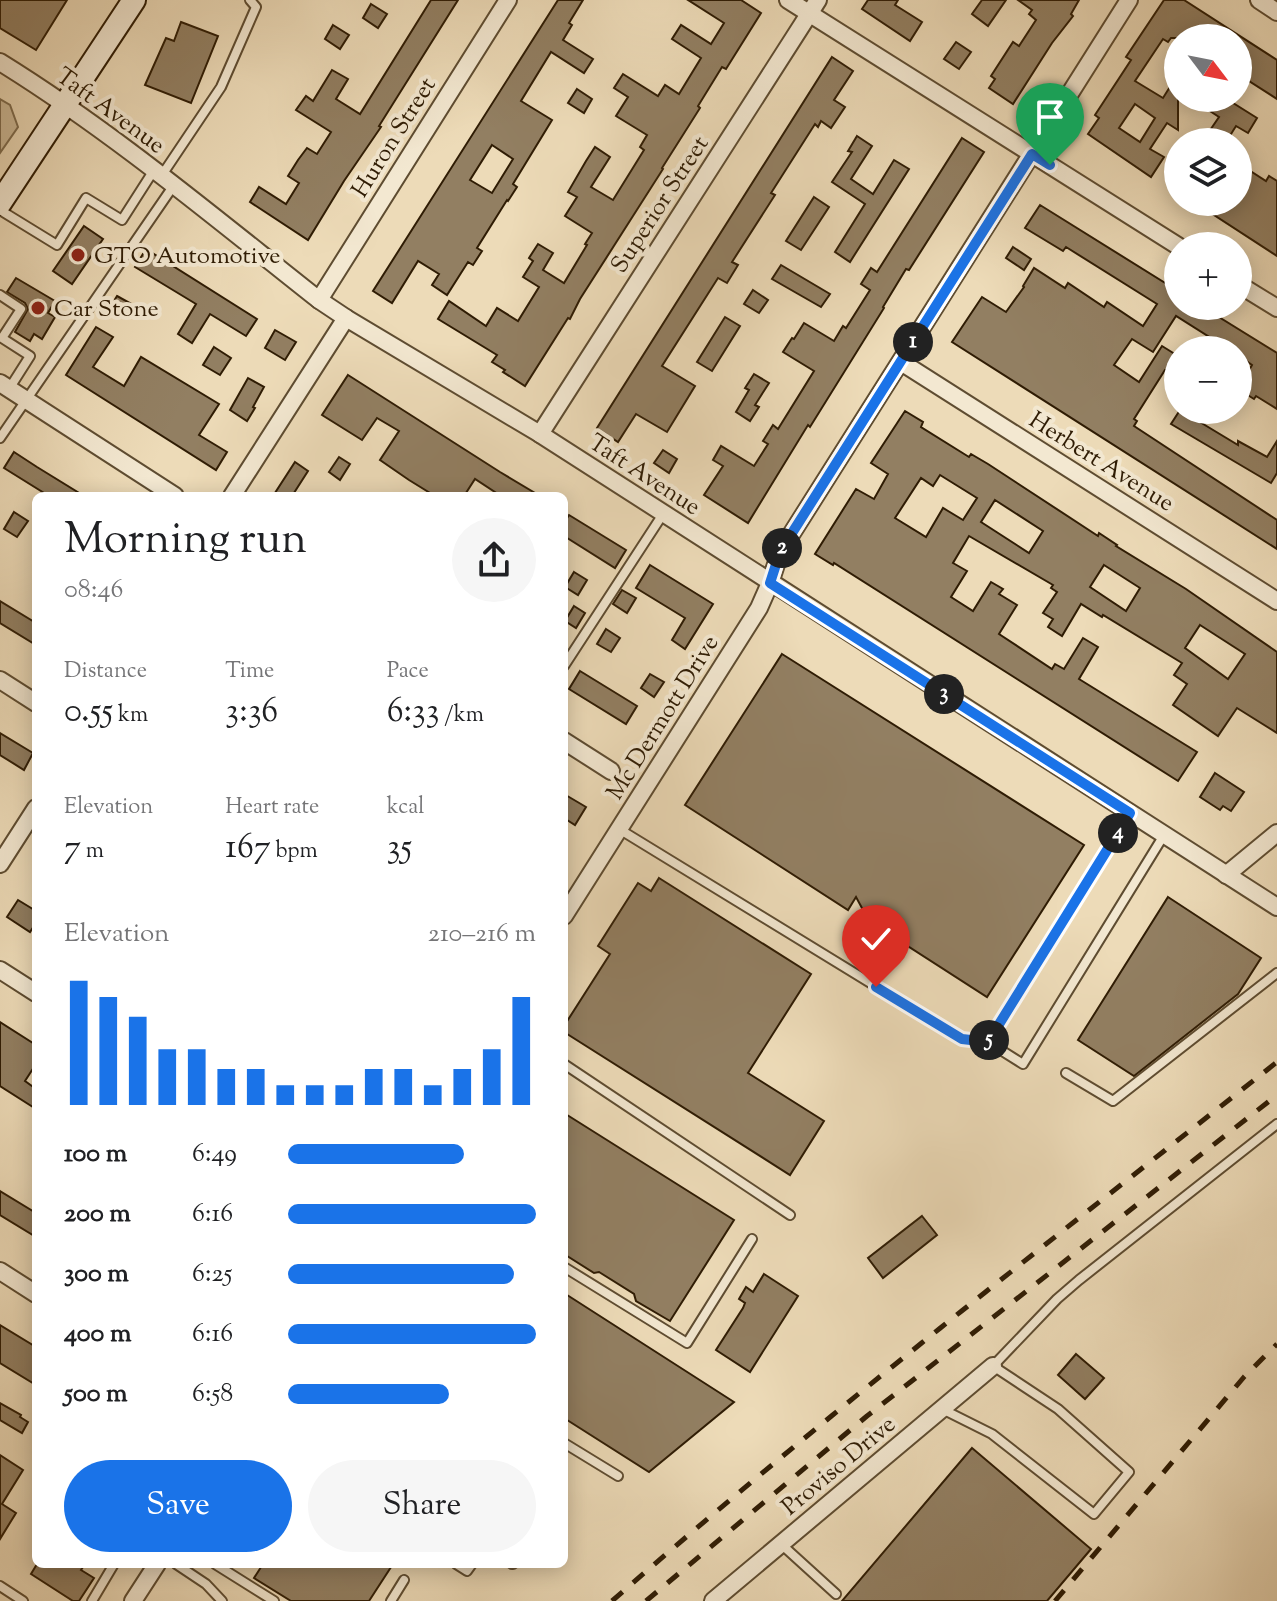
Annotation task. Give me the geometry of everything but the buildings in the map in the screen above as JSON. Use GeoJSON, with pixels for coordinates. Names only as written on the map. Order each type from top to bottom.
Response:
{"type":"FeatureCollection","features":[{"type":"Feature","properties":{"kind":"main road"},"geometry":{"type":"LineString","coordinates":[[0,203],[134,0]]}},
{"type":"Feature","properties":{"kind":"street","name":"Huron Street"},"geometry":{"type":"LineString","coordinates":[[319,300],[508,0]]}},
{"type":"Feature","properties":{"kind":"street"},"geometry":{"type":"LineString","coordinates":[[788,0],[813,7],[1032,154],[1164,237]]}},
{"type":"Feature","properties":{"kind":"street","name":"Mc Dermott Drive"},"geometry":{"type":"LineString","coordinates":[[568,910],[759,608],[780,552],[1129,0]]}},
{"type":"Feature","properties":{"kind":"street"},"geometry":{"type":"LineString","coordinates":[[1259,0],[1277,12]]}},
{"type":"Feature","properties":{"kind":"street","name":"Superior Street"},"geometry":{"type":"LineString","coordinates":[[540,434],[813,7]]}},
{"type":"Feature","properties":{"kind":"street","name":"Taft Avenue"},"geometry":{"type":"LineString","coordinates":[[0,62],[163,177],[346,318],[540,434],[1277,907]]}},
{"type":"Feature","properties":{"kind":"street"},"geometry":{"type":"LineString","coordinates":[[1252,293],[1277,308]]}},
{"type":"Feature","properties":{"kind":"street"},"geometry":{"type":"LineString","coordinates":[[235,492],[346,318]]}},
{"type":"Feature","properties":{"kind":"street","name":"Herbert Avenue"},"geometry":{"type":"LineString","coordinates":[[901,362],[1277,601]]}},
{"type":"Feature","properties":{"kind":"street"},"geometry":{"type":"LineString","coordinates":[[4,386],[169,492]]}},
{"type":"Feature","properties":{"kind":"street"},"geometry":{"type":"LineString","coordinates":[[0,680],[32,700]]}},
{"type":"Feature","properties":{"kind":"street"},"geometry":{"type":"LineString","coordinates":[[568,744],[611,771]]}},
{"type":"Feature","properties":{"kind":"street"},"geometry":{"type":"LineString","coordinates":[[0,864],[32,814]]}},
{"type":"Feature","properties":{"kind":"street"},"geometry":{"type":"LineString","coordinates":[[1226,875],[1277,833]]}},
{"type":"Feature","properties":{"kind":"street"},"geometry":{"type":"LineString","coordinates":[[0,970],[32,990]]}},
{"type":"Feature","properties":{"kind":"street"},"geometry":{"type":"LineString","coordinates":[[0,1271],[32,1291]]}},
{"type":"Feature","properties":{"kind":"street","name":"Proviso Drive"},"geometry":{"type":"LineString","coordinates":[[713,1601],[993,1366]]}},
{"type":"Feature","properties":{"kind":"street"},"geometry":{"type":"LineString","coordinates":[[133,1601],[154,1568]]}},
{"type":"Feature","properties":{"kind":"lane"},"geometry":{"type":"LineString","coordinates":[[0,438],[221,87],[256,2]]}},
{"type":"Feature","properties":{"kind":"lane"},"geometry":{"type":"LineString","coordinates":[[0,210],[57,245],[86,198],[122,220],[163,177]]}},
{"type":"Feature","properties":{"kind":"lane"},"geometry":{"type":"LineString","coordinates":[[0,295],[21,309],[2,338],[30,356],[4,386]]}},
{"type":"Feature","properties":{"kind":"lane"},"geometry":{"type":"LineString","coordinates":[[568,660],[663,514]]}},
{"type":"Feature","properties":{"kind":"lane"},"geometry":{"type":"LineString","coordinates":[[988,1042],[1130,813]]}},
{"type":"Feature","properties":{"kind":"lane"},"geometry":{"type":"LineString","coordinates":[[619,829],[962,1039],[988,1042],[1023,1064],[1164,835]]}},
{"type":"Feature","properties":{"kind":"lane"},"geometry":{"type":"LineString","coordinates":[[1066,1073],[1113,1101],[1277,973]]}},
{"type":"Feature","properties":{"kind":"lane"},"geometry":{"type":"LineString","coordinates":[[568,1067],[790,1215]]}},
{"type":"Feature","properties":{"kind":"lane"},"geometry":{"type":"LineString","coordinates":[[942,1409],[992,1434],[1094,1514],[1129,1472],[1058,1409],[993,1366],[1079,1280],[1277,1124]]}},
{"type":"Feature","properties":{"kind":"lane"},"geometry":{"type":"LineString","coordinates":[[568,1269],[687,1343],[752,1239]]}},
{"type":"Feature","properties":{"kind":"lane"},"geometry":{"type":"LineString","coordinates":[[568,1445],[618,1476]]}},
{"type":"Feature","properties":{"kind":"lane"},"geometry":{"type":"LineString","coordinates":[[781,1544],[836,1594]]}},
{"type":"Feature","properties":{"kind":"lane"},"geometry":{"type":"LineString","coordinates":[[92,1601],[112,1568]]}},
{"type":"Feature","properties":{"kind":"lane"},"geometry":{"type":"LineString","coordinates":[[182,1568],[206,1584],[222,1601]]}},
{"type":"Feature","properties":{"kind":"lane"},"geometry":{"type":"LineString","coordinates":[[221,1568],[274,1601]]}},
{"type":"Feature","properties":{"kind":"lane"},"geometry":{"type":"LineString","coordinates":[[391,1601],[404,1580]]}},
{"type":"Feature","properties":{"kind":"lane"},"geometry":{"type":"LineString","coordinates":[[0,1586],[23,1601]]}},
{"type":"Feature","properties":{"kind":"shaded area"},"geometry":{"type":"Polygon","coordinates":[[[0,99],[10,105],[18,127],[0,153],[0,99]]]}},
{"type":"Feature","properties":{"kind":"railway"},"geometry":{"type":"LineString","coordinates":[[612,1601],[858,1395],[1277,1062]]}},
{"type":"Feature","properties":{"kind":"railway"},"geometry":{"type":"LineString","coordinates":[[646,1601],[867,1416],[1277,1095]]}},
{"type":"Feature","properties":{"kind":"railway"},"geometry":{"type":"LineString","coordinates":[[1055,1601],[1244,1377],[1277,1344]]}},
{"type":"Feature","properties":{"kind":"place","name":"GTO Automotive"},"geometry":{"type":"Point","coordinates":[78,255]}},
{"type":"Feature","properties":{"kind":"place","name":"Car Stone"},"geometry":{"type":"Point","coordinates":[38,308]}},
{"type":"Feature","properties":{"kind":"route"},"geometry":{"type":"LineString","coordinates":[[876,987],[962,1039],[988,1042],[1130,813],[770,583],[780,552],[1032,154],[1050,165]]}}]}
